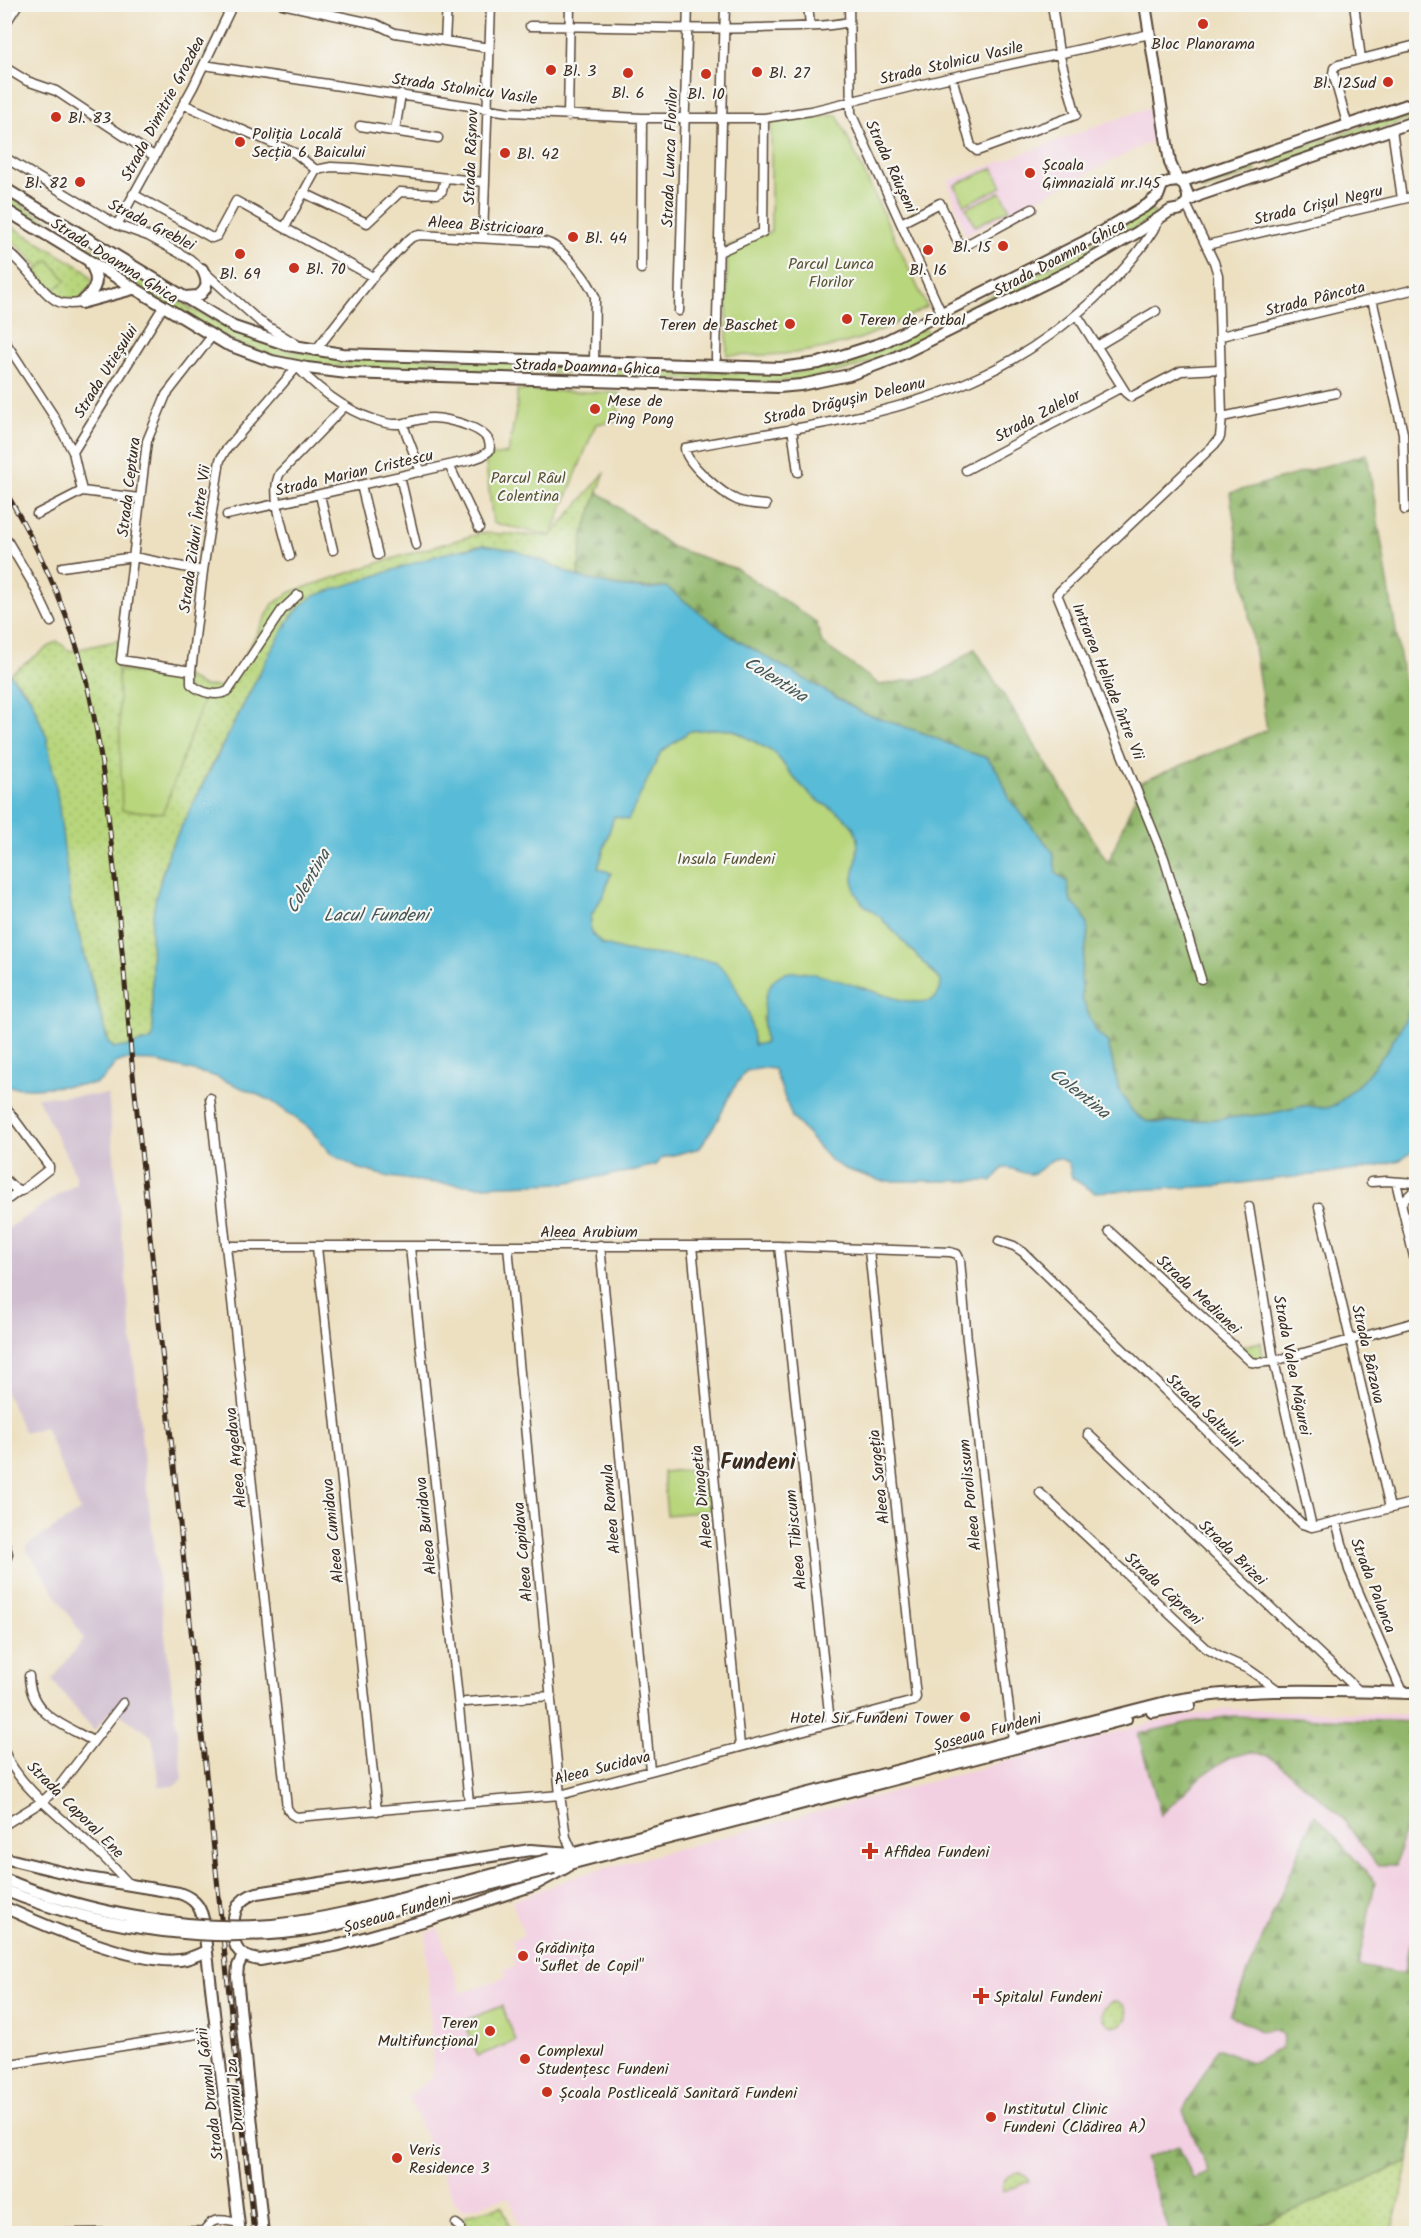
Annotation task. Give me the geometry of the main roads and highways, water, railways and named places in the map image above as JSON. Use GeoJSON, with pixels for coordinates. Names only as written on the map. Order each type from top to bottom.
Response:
{"type":"FeatureCollection","features":[{"type":"Feature","properties":{"kind":"main road"},"geometry":{"type":"LineString","coordinates":[[1145,4],[1170,163],[1179,182],[1188,190],[1187,202]]}},
{"type":"Feature","properties":{"kind":"main road"},"geometry":{"type":"LineString","coordinates":[[1165,183],[1179,182],[1262,156],[1416,102]]}},
{"type":"Feature","properties":{"kind":"main road","name":"Strada Doamna Ghica"},"geometry":{"type":"LineString","coordinates":[[4,209],[212,336],[258,357],[297,367],[347,373],[779,387],[849,375],[867,368],[1074,269],[1170,211],[1181,209],[1187,202],[1416,121]]}},
{"type":"Feature","properties":{"kind":"main road"},"geometry":{"type":"LineString","coordinates":[[1262,156],[1267,172]]}},
{"type":"Feature","properties":{"kind":"main road","name":"Strada Doamna Ghica"},"geometry":{"type":"LineString","coordinates":[[4,188],[234,327],[251,334],[311,350],[342,354],[780,368],[800,366],[860,351],[941,314],[1084,242],[1158,196],[1160,188],[1165,183],[1170,163]]}},
{"type":"Feature","properties":{"kind":"main road"},"geometry":{"type":"LineString","coordinates":[[1158,196],[1161,206],[1170,211]]}},
{"type":"Feature","properties":{"kind":"main road"},"geometry":{"type":"LineString","coordinates":[[90,262],[96,273],[97,283],[81,303],[133,289]]}},
{"type":"Feature","properties":{"kind":"main road"},"geometry":{"type":"LineString","coordinates":[[184,297],[198,296],[206,289],[207,279],[202,269]]}},
{"type":"Feature","properties":{"kind":"main road"},"geometry":{"type":"LineString","coordinates":[[594,362],[594,381]]}},
{"type":"Feature","properties":{"kind":"main road","name":"Șoseaua Fundeni"},"geometry":{"type":"LineString","coordinates":[[573,1858],[530,1850],[257,1893],[242,1900],[234,1911],[234,1941],[237,1950],[243,1955],[251,1959],[268,1960],[376,1935],[510,1894],[541,1882],[573,1858],[1013,1740],[1166,1702],[1229,1693],[1278,1690],[1416,1693]]}},
{"type":"Feature","properties":{"kind":"main road","name":"Șoseaua Fundeni"},"geometry":{"type":"LineString","coordinates":[[4,1879],[69,1901],[152,1919],[190,1924],[251,1926],[297,1922],[355,1911],[553,1863],[1188,1705],[1278,1697],[1416,1700]]}},
{"type":"Feature","properties":{"kind":"main road"},"geometry":{"type":"LineString","coordinates":[[4,1858],[82,1877],[179,1893],[195,1902],[202,1913],[206,1951],[181,1960],[139,1956],[85,1940],[4,1907]]}},
{"type":"Feature","properties":{"kind":"main road","name":"Șoseaua Fundeni"},"geometry":{"type":"LineString","coordinates":[[4,1890],[62,1910],[152,1929],[190,1935],[241,1936],[297,1932],[327,1927],[553,1863]]}},
{"type":"Feature","properties":{"kind":"main road","name":"Strada Drumul Gării"},"geometry":{"type":"LineString","coordinates":[[206,1951],[239,2228]]}},
{"type":"Feature","properties":{"kind":"main road","name":"Drumul Iza"},"geometry":{"type":"LineString","coordinates":[[243,1955],[238,1966],[237,1977],[263,2234]]}},
{"type":"Feature","properties":{"kind":"water","name":"Lacul Fundeni"},"geometry":{"type":"Polygon","coordinates":[[[484,545],[518,551],[578,577],[616,586],[646,589],[666,587],[732,637],[863,713],[987,758],[999,773],[1010,800],[1053,852],[1056,873],[1067,882],[1071,902],[1082,912],[1087,924],[1088,935],[1081,972],[1082,999],[1096,1031],[1108,1043],[1119,1090],[1132,1111],[1146,1121],[1186,1122],[1269,1114],[1304,1106],[1327,1108],[1336,1105],[1362,1081],[1386,1052],[1416,1002],[1416,1149],[1400,1160],[1364,1169],[1216,1186],[1094,1192],[1072,1178],[1069,1164],[1057,1159],[1031,1174],[1003,1168],[992,1181],[881,1181],[845,1169],[831,1161],[792,1117],[774,1069],[764,1068],[746,1071],[731,1092],[719,1118],[700,1148],[662,1158],[655,1165],[563,1183],[478,1186],[390,1177],[357,1168],[331,1154],[309,1128],[270,1100],[214,1076],[153,1061],[124,1060],[116,1063],[102,1080],[95,1084],[33,1088],[5,1087],[5,669],[30,697],[47,738],[58,799],[71,906],[108,1042],[114,1048],[126,1047],[151,1040],[153,1037],[151,927],[156,896],[170,849],[271,651],[291,617],[314,596],[442,554],[484,545]],[[734,730],[690,731],[661,752],[628,820],[614,816],[598,868],[611,873],[604,894],[591,916],[590,926],[593,935],[602,944],[625,951],[715,961],[730,976],[749,1014],[754,1045],[765,1043],[764,1003],[769,988],[773,981],[789,972],[812,973],[896,998],[919,1002],[935,997],[941,981],[880,917],[862,903],[855,892],[853,878],[858,838],[853,827],[842,815],[814,798],[795,779],[775,753],[734,730]]]}},
{"type":"Feature","properties":{"kind":"railway"},"geometry":{"type":"LineString","coordinates":[[4,489],[46,569],[72,632],[86,678],[100,752],[107,801],[132,1064],[254,2234]]}},
{"type":"Feature","properties":{"kind":"place","name":"Bloc Planorama"},"geometry":{"type":"Point","coordinates":[1203,24]}},
{"type":"Feature","properties":{"kind":"place","name":"Bl. 3"},"geometry":{"type":"Point","coordinates":[551,70]}},
{"type":"Feature","properties":{"kind":"place","name":"Bl. 27"},"geometry":{"type":"Point","coordinates":[757,72]}},
{"type":"Feature","properties":{"kind":"place","name":"Bl. 6"},"geometry":{"type":"Point","coordinates":[628,73]}},
{"type":"Feature","properties":{"kind":"place","name":"Bl. 10"},"geometry":{"type":"Point","coordinates":[706,74]}},
{"type":"Feature","properties":{"kind":"place","name":"Bl. 12Sud"},"geometry":{"type":"Point","coordinates":[1388,82]}},
{"type":"Feature","properties":{"kind":"place","name":"Bl. 83"},"geometry":{"type":"Point","coordinates":[56,117]}},
{"type":"Feature","properties":{"kind":"place","name":"Poliția Locală Secția 6 Baicului"},"geometry":{"type":"Point","coordinates":[240,142]}},
{"type":"Feature","properties":{"kind":"place","name":"Bl. 42"},"geometry":{"type":"Point","coordinates":[505,153]}},
{"type":"Feature","properties":{"kind":"place","name":"Școala Gimnazială nr.145"},"geometry":{"type":"Point","coordinates":[1030,173]}},
{"type":"Feature","properties":{"kind":"place","name":"Bl. 82"},"geometry":{"type":"Point","coordinates":[80,182]}},
{"type":"Feature","properties":{"kind":"place","name":"Bl. 44"},"geometry":{"type":"Point","coordinates":[573,237]}},
{"type":"Feature","properties":{"kind":"place","name":"Bl. 15"},"geometry":{"type":"Point","coordinates":[1003,246]}},
{"type":"Feature","properties":{"kind":"place","name":"Bl. 16"},"geometry":{"type":"Point","coordinates":[928,250]}},
{"type":"Feature","properties":{"kind":"place","name":"Bl. 69"},"geometry":{"type":"Point","coordinates":[240,254]}},
{"type":"Feature","properties":{"kind":"place","name":"Bl. 70"},"geometry":{"type":"Point","coordinates":[294,268]}},
{"type":"Feature","properties":{"kind":"place","name":"Teren de Fotbal"},"geometry":{"type":"Point","coordinates":[847,319]}},
{"type":"Feature","properties":{"kind":"place","name":"Teren de Baschet"},"geometry":{"type":"Point","coordinates":[790,324]}},
{"type":"Feature","properties":{"kind":"place","name":"Mese de Ping Pong"},"geometry":{"type":"Point","coordinates":[595,409]}},
{"type":"Feature","properties":{"kind":"place","name":"Hotel Sir Fundeni Tower"},"geometry":{"type":"Point","coordinates":[965,1717]}},
{"type":"Feature","properties":{"kind":"place","name":"Affidea Fundeni"},"geometry":{"type":"Point","coordinates":[870,1851]}},
{"type":"Feature","properties":{"kind":"place","name":"Grădinița \"Suflet de Copil\""},"geometry":{"type":"Point","coordinates":[523,1956]}},
{"type":"Feature","properties":{"kind":"place","name":"Spitalul Fundeni"},"geometry":{"type":"Point","coordinates":[981,1996]}},
{"type":"Feature","properties":{"kind":"place","name":"Teren Multifuncțional"},"geometry":{"type":"Point","coordinates":[490,2031]}},
{"type":"Feature","properties":{"kind":"place","name":"Complexul Studențesc Fundeni"},"geometry":{"type":"Point","coordinates":[525,2059]}},
{"type":"Feature","properties":{"kind":"place","name":"Școala Postliceală Sanitară Fundeni"},"geometry":{"type":"Point","coordinates":[547,2092]}},
{"type":"Feature","properties":{"kind":"place","name":"Institutul Clinic Fundeni (Clădirea A)"},"geometry":{"type":"Point","coordinates":[991,2117]}},
{"type":"Feature","properties":{"kind":"place","name":"Veris Residence 3"},"geometry":{"type":"Point","coordinates":[397,2158]}},
{"type":"Feature","properties":{"kind":"district","name":"Fundeni"},"geometry":{"type":"Point","coordinates":[758,1461]}},
{"type":"Feature","properties":{"kind":"park label","name":"Parcul Lunca Florilor"},"geometry":{"type":"Point","coordinates":[831,272]}},
{"type":"Feature","properties":{"kind":"park label","name":"Parcul Râul Colentina"},"geometry":{"type":"Point","coordinates":[528,486]}},
{"type":"Feature","properties":{"kind":"park label","name":"Insula Fundeni"},"geometry":{"type":"Point","coordinates":[726,858]}},
{"type":"Feature","properties":{"kind":"water label","name":"Colentina"},"geometry":{"type":"Point","coordinates":[776,679]}},
{"type":"Feature","properties":{"kind":"water label","name":"Colentina"},"geometry":{"type":"Point","coordinates":[308,881]}},
{"type":"Feature","properties":{"kind":"water label","name":"Colentina"},"geometry":{"type":"Point","coordinates":[1080,1093]}}]}
